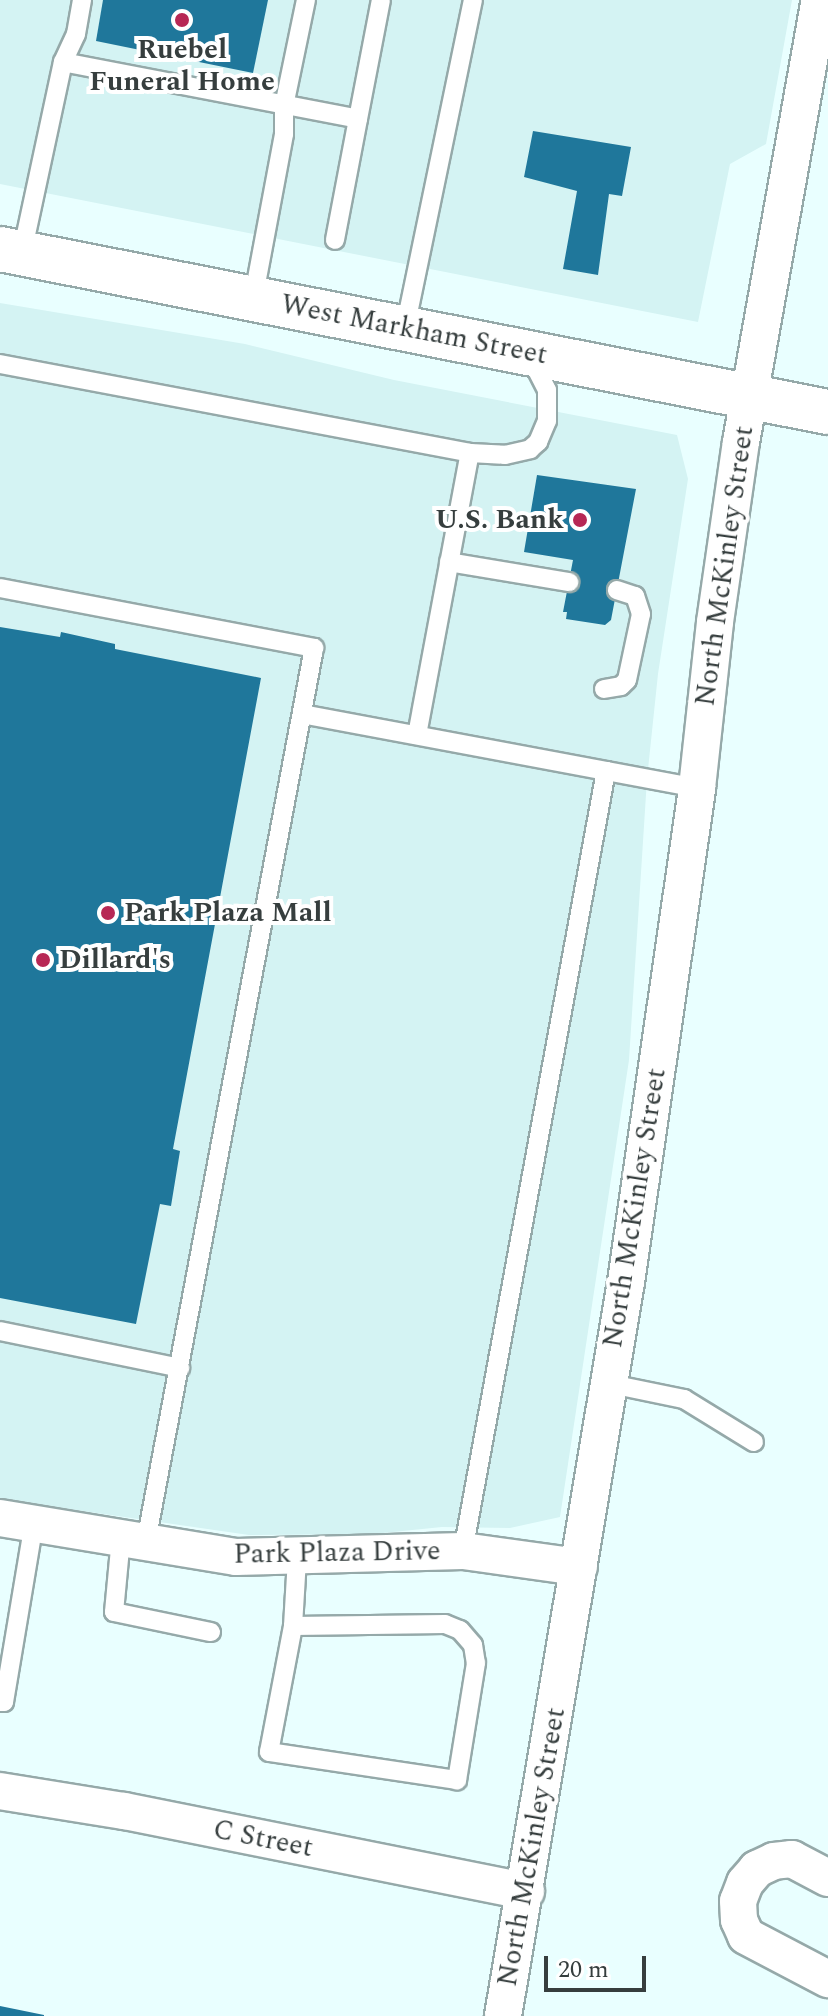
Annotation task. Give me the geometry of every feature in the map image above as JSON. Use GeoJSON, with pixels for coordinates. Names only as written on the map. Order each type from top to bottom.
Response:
{"type":"FeatureCollection","features":[{"type":"Feature","properties":{"kind":"main road","name":"West Markham Street"},"geometry":{"type":"LineString","coordinates":[[11,251],[828,412]]}},
{"type":"Feature","properties":{"kind":"street","name":"North McKinley Street"},"geometry":{"type":"LineString","coordinates":[[503,2016],[579,1567],[606,1383],[626,1282],[697,788],[715,622],[749,397],[820,0]]}},
{"type":"Feature","properties":{"kind":"street","name":"Park Plaza Drive"},"geometry":{"type":"LineString","coordinates":[[17,1520],[236,1557],[297,1558],[463,1551],[579,1567]]}},
{"type":"Feature","properties":{"kind":"street","name":"C Street"},"geometry":{"type":"LineString","coordinates":[[0,1791],[124,1811],[526,1891]]}},
{"type":"Feature","properties":{"kind":"street"},"geometry":{"type":"LineString","coordinates":[[825,1876],[792,1859],[774,1861],[757,1869],[745,1883],[738,1901],[739,1920],[746,1936],[828,1979]]}},
{"type":"Feature","properties":{"kind":"lane"},"geometry":{"type":"LineString","coordinates":[[11,251],[63,62],[76,34],[82,0]]}},
{"type":"Feature","properties":{"kind":"lane"},"geometry":{"type":"LineString","coordinates":[[253,300],[284,134],[284,106],[306,0]]}},
{"type":"Feature","properties":{"kind":"lane"},"geometry":{"type":"LineString","coordinates":[[335,240],[381,0]]}},
{"type":"Feature","properties":{"kind":"lane"},"geometry":{"type":"LineString","coordinates":[[405,328],[473,0]]}},
{"type":"Feature","properties":{"kind":"lane"},"geometry":{"type":"LineString","coordinates":[[63,62],[358,119]]}},
{"type":"Feature","properties":{"kind":"lane"},"geometry":{"type":"LineString","coordinates":[[0,364],[470,453],[519,453],[530,449],[543,433],[548,408],[547,390],[534,362],[520,349]]}},
{"type":"Feature","properties":{"kind":"lane"},"geometry":{"type":"LineString","coordinates":[[417,735],[470,453]]}},
{"type":"Feature","properties":{"kind":"lane"},"geometry":{"type":"LineString","coordinates":[[449,562],[569,582]]}},
{"type":"Feature","properties":{"kind":"lane"},"geometry":{"type":"LineString","coordinates":[[0,588],[314,648],[180,1368],[114,1612],[211,1632]]}},
{"type":"Feature","properties":{"kind":"lane"},"geometry":{"type":"LineString","coordinates":[[604,689],[621,686],[627,680],[641,614],[635,596],[617,590]]}},
{"type":"Feature","properties":{"kind":"lane"},"geometry":{"type":"LineString","coordinates":[[302,714],[697,788]]}},
{"type":"Feature","properties":{"kind":"lane"},"geometry":{"type":"LineString","coordinates":[[463,1551],[606,771]]}},
{"type":"Feature","properties":{"kind":"lane"},"geometry":{"type":"LineString","coordinates":[[0,1331],[180,1368]]}},
{"type":"Feature","properties":{"kind":"lane"},"geometry":{"type":"LineString","coordinates":[[606,1383],[684,1399],[754,1442]]}},
{"type":"Feature","properties":{"kind":"lane"},"geometry":{"type":"LineString","coordinates":[[0,1702],[4,1702],[19,1611],[17,1520]]}},
{"type":"Feature","properties":{"kind":"lane"},"geometry":{"type":"LineString","coordinates":[[293,1626],[445,1624],[460,1630],[473,1645],[476,1663],[457,1780],[269,1752],[293,1626],[297,1558]]}},
{"type":"Feature","properties":{"kind":"lane"},"geometry":{"type":"LineString","coordinates":[[0,1607],[19,1611]]}},
{"type":"Feature","properties":{"kind":"shaded area"},"geometry":{"type":"Polygon","coordinates":[[[0,0],[792,0],[766,144],[730,164],[698,322],[0,184],[0,0]]]}},
{"type":"Feature","properties":{"kind":"shaded area","name":"Park Plaza Mall"},"geometry":{"type":"Polygon","coordinates":[[[0,303],[245,344],[394,380],[677,435],[688,479],[658,674],[647,779],[629,1060],[560,1517],[510,1528],[442,1527],[373,1534],[249,1535],[0,1499],[0,303]]]}},
{"type":"Feature","properties":{"kind":"building","name":"Ruebel Funeral Home"},"geometry":{"type":"Polygon","coordinates":[[[103,0],[268,0],[253,73],[96,41],[103,0]]]}},
{"type":"Feature","properties":{"kind":"building"},"geometry":{"type":"Polygon","coordinates":[[[533,131],[631,147],[622,196],[609,194],[598,275],[563,269],[577,191],[524,177],[533,131]]]}},
{"type":"Feature","properties":{"kind":"building","name":"U.S. Bank"},"geometry":{"type":"Polygon","coordinates":[[[537,475],[636,489],[611,620],[605,625],[566,619],[567,612],[563,612],[573,560],[524,552],[537,475]]]}},
{"type":"Feature","properties":{"kind":"building","name":"Park Plaza Mall"},"geometry":{"type":"Polygon","coordinates":[[[0,627],[60,637],[61,632],[115,644],[115,649],[261,678],[173,1149],[180,1151],[171,1206],[160,1204],[136,1324],[0,1298],[0,627]]]}},
{"type":"Feature","properties":{"kind":"building"},"geometry":{"type":"Polygon","coordinates":[[[0,2006],[44,2015],[44,2016],[0,2016],[0,2006]]]}},
{"type":"Feature","properties":{"kind":"place","name":"Ruebel Funeral Home"},"geometry":{"type":"Point","coordinates":[182,20]}},
{"type":"Feature","properties":{"kind":"place","name":"U.S. Bank"},"geometry":{"type":"Point","coordinates":[580,520]}},
{"type":"Feature","properties":{"kind":"place","name":"Park Plaza Mall"},"geometry":{"type":"Point","coordinates":[108,913]}},
{"type":"Feature","properties":{"kind":"place","name":"Dillard's"},"geometry":{"type":"Point","coordinates":[43,960]}}]}
